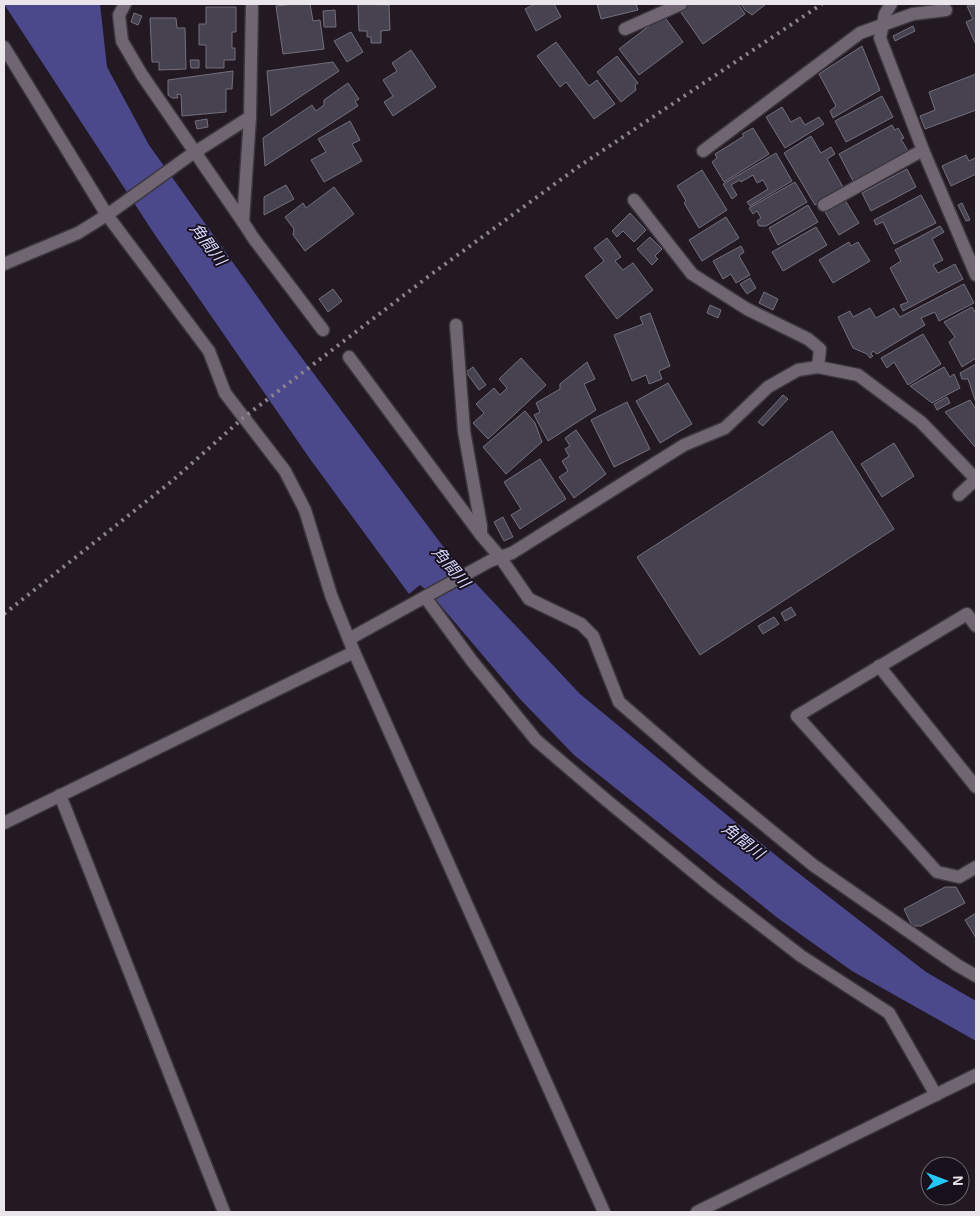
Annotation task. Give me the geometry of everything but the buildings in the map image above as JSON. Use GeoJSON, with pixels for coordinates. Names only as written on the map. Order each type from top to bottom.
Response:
{"type":"FeatureCollection","features":[{"type":"Feature","properties":{"kind":"street"},"geometry":{"type":"LineString","coordinates":[[125,4],[119,15],[122,40],[142,75],[192,154],[323,330]]}},
{"type":"Feature","properties":{"kind":"street"},"geometry":{"type":"LineString","coordinates":[[243,222],[250,117],[252,4]]}},
{"type":"Feature","properties":{"kind":"street"},"geometry":{"type":"LineString","coordinates":[[625,29],[681,4]]}},
{"type":"Feature","properties":{"kind":"street"},"geometry":{"type":"LineString","coordinates":[[702,151],[886,14],[913,14],[946,10]]}},
{"type":"Feature","properties":{"kind":"street"},"geometry":{"type":"LineString","coordinates":[[886,14],[880,38],[923,150],[976,275]]}},
{"type":"Feature","properties":{"kind":"street"},"geometry":{"type":"LineString","coordinates":[[4,47],[110,212],[209,351],[225,393],[285,471],[305,510],[331,595],[354,652],[604,1212]]}},
{"type":"Feature","properties":{"kind":"street"},"geometry":{"type":"LineString","coordinates":[[4,264],[78,233],[192,154],[250,117]]}},
{"type":"Feature","properties":{"kind":"street"},"geometry":{"type":"LineString","coordinates":[[824,205],[923,150]]}},
{"type":"Feature","properties":{"kind":"street"},"geometry":{"type":"LineString","coordinates":[[634,200],[692,274],[747,309],[808,339],[820,349],[818,367]]}},
{"type":"Feature","properties":{"kind":"street"},"geometry":{"type":"LineString","coordinates":[[456,325],[464,432],[482,526],[481,535]]}},
{"type":"Feature","properties":{"kind":"street"},"geometry":{"type":"LineString","coordinates":[[349,357],[481,535],[495,559],[529,599],[581,624],[593,636],[619,702],[702,774],[813,865],[957,965],[976,976]]}},
{"type":"Feature","properties":{"kind":"street"},"geometry":{"type":"LineString","coordinates":[[349,639],[495,559],[512,553],[684,444],[725,428],[768,386],[798,370],[818,367],[858,375],[921,422],[976,479],[959,495]]}},
{"type":"Feature","properties":{"kind":"street"},"geometry":{"type":"LineString","coordinates":[[427,595],[472,662],[536,740],[714,888],[801,956],[889,1013],[936,1095]]}},
{"type":"Feature","properties":{"kind":"street"},"geometry":{"type":"LineString","coordinates":[[976,626],[967,614],[797,716],[937,872],[959,877],[976,867]]}},
{"type":"Feature","properties":{"kind":"street"},"geometry":{"type":"LineString","coordinates":[[4,823],[354,652]]}},
{"type":"Feature","properties":{"kind":"street"},"geometry":{"type":"LineString","coordinates":[[879,666],[976,787]]}},
{"type":"Feature","properties":{"kind":"street"},"geometry":{"type":"LineString","coordinates":[[60,795],[224,1212]]}},
{"type":"Feature","properties":{"kind":"street"},"geometry":{"type":"LineString","coordinates":[[696,1212],[976,1075]]}},
{"type":"Feature","properties":{"kind":"water","name":"角間川"},"geometry":{"type":"Polygon","coordinates":[[[4,4],[100,4],[107,67],[149,145],[284,334],[451,557],[580,694],[784,862],[926,972],[976,1001],[976,1041],[852,971],[779,919],[574,755],[519,698],[430,593],[420,585],[409,594],[310,459],[153,232],[4,4]]]}},
{"type":"Feature","properties":{"kind":"railway"},"geometry":{"type":"LineString","coordinates":[[4,614],[172,481],[243,418],[433,273],[578,167],[822,4]]}}]}
